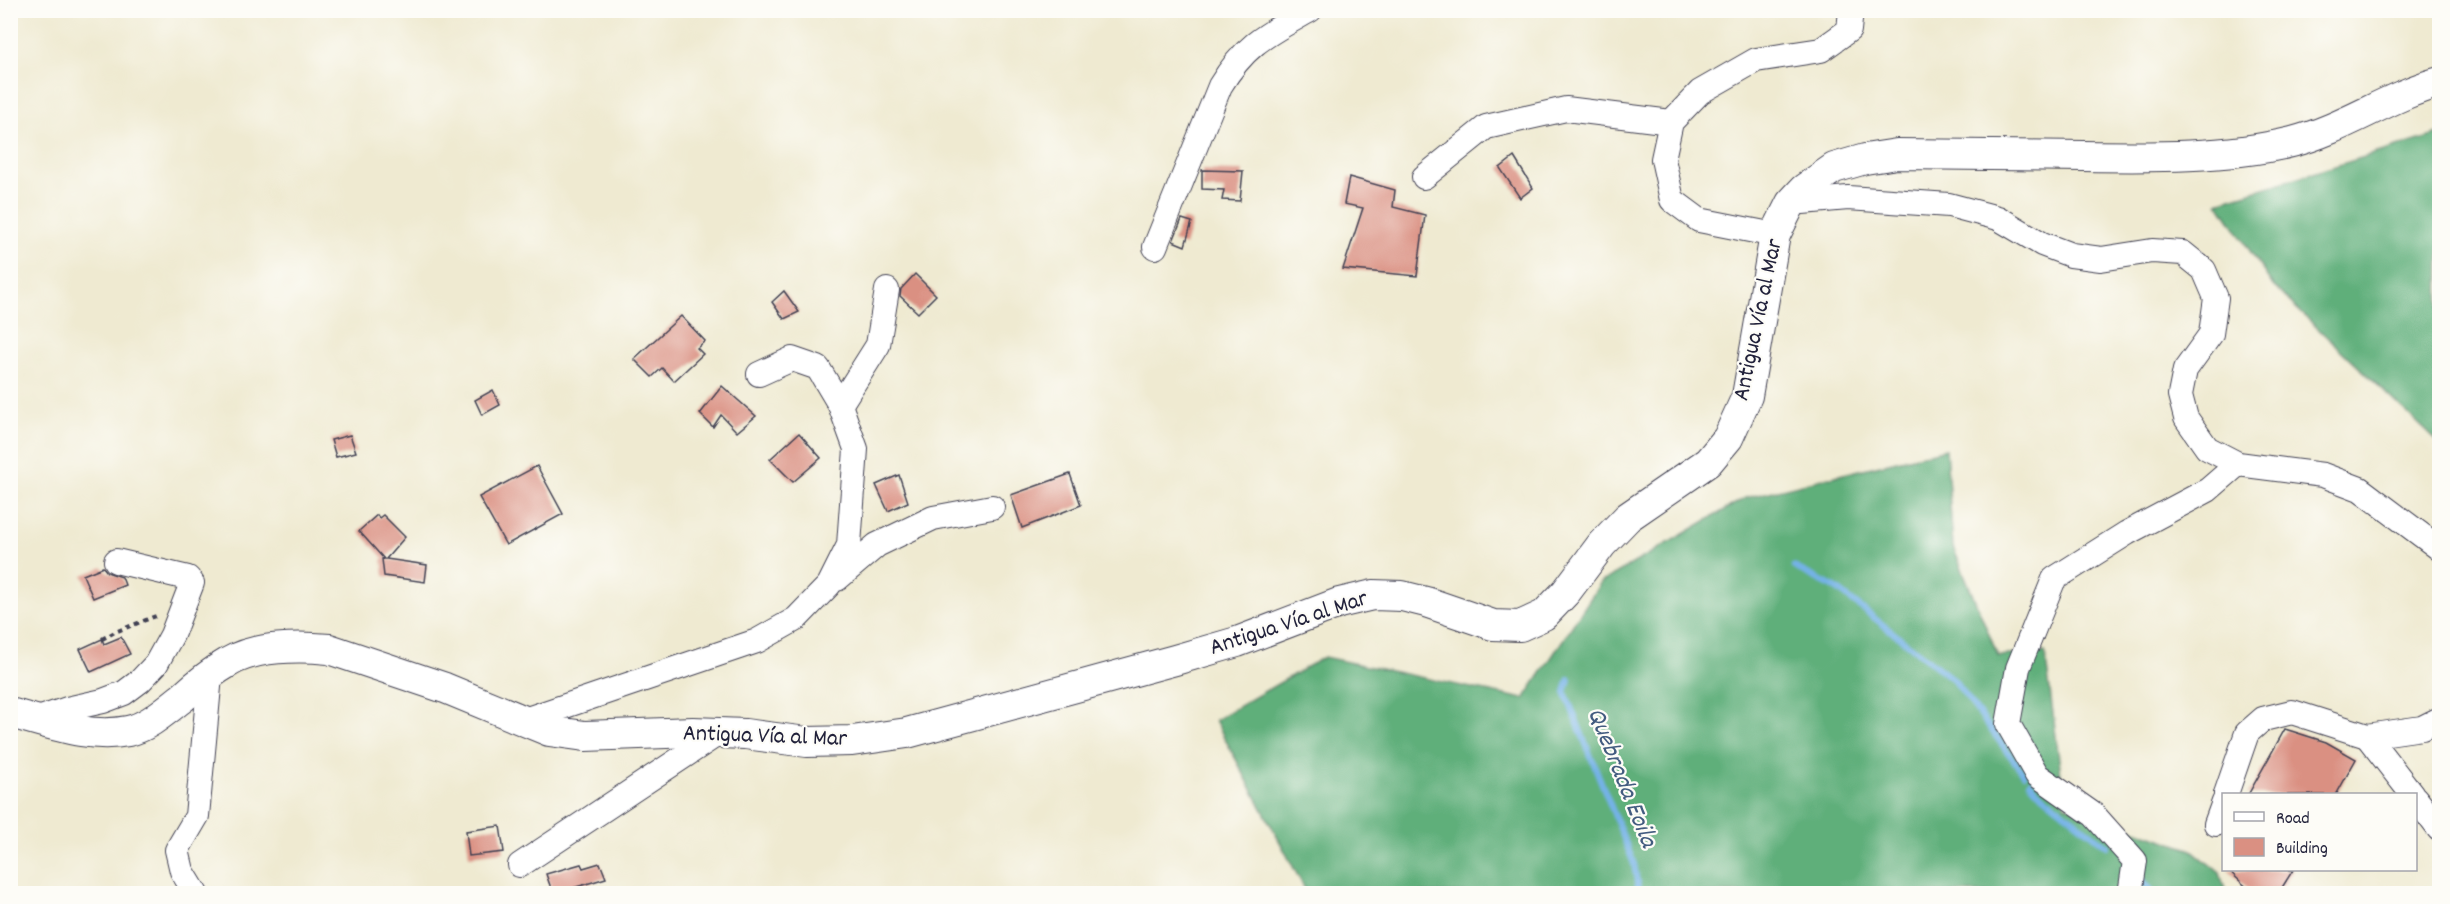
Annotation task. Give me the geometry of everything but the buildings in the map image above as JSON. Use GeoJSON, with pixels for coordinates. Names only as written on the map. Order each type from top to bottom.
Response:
{"type":"FeatureCollection","features":[{"type":"Feature","properties":{"kind":"main road","name":"Antigua Vía al Mar"},"geometry":{"type":"LineString","coordinates":[[23,716],[71,730],[106,735],[131,731],[161,715],[231,661],[258,652],[286,648],[329,649],[445,688],[549,732],[585,736],[693,732],[807,742],[852,741],[907,733],[1237,642],[1339,603],[1373,595],[1402,597],[1426,602],[1493,626],[1520,626],[1544,615],[1566,592],[1602,544],[1628,517],[1708,462],[1728,438],[1747,396],[1775,235],[1791,203],[1804,189],[1834,168],[1865,159],[1897,154],[2138,157],[2248,150],[2293,142],[2332,129],[2402,95],[2439,82]]}},
{"type":"Feature","properties":{"kind":"street"},"geometry":{"type":"LineString","coordinates":[[1155,247],[1220,86],[1232,66],[1257,40],[1310,10]]}},
{"type":"Feature","properties":{"kind":"street"},"geometry":{"type":"LineString","coordinates":[[1775,235],[1699,220],[1672,200],[1663,159],[1671,122],[1700,92],[1756,60],[1821,50],[1849,30],[1851,10]]}},
{"type":"Feature","properties":{"kind":"street"},"geometry":{"type":"LineString","coordinates":[[1424,177],[1486,127],[1566,109],[1671,122]]}},
{"type":"Feature","properties":{"kind":"street"},"geometry":{"type":"LineString","coordinates":[[1791,203],[1848,198],[1949,205],[1998,219],[2042,244],[2071,255],[2101,259],[2152,251],[2183,253],[2204,270],[2216,298],[2211,334],[2185,370],[2180,395],[2186,418],[2207,447],[2238,464],[2323,475],[2360,489],[2439,549]]}},
{"type":"Feature","properties":{"kind":"street"},"geometry":{"type":"LineString","coordinates":[[840,405],[878,345],[887,290]]}},
{"type":"Feature","properties":{"kind":"street"},"geometry":{"type":"LineString","coordinates":[[759,374],[792,359],[818,368],[840,405],[856,449],[849,545],[829,585]]}},
{"type":"Feature","properties":{"kind":"street"},"geometry":{"type":"LineString","coordinates":[[2131,889],[2135,861],[2094,815],[2037,776],[2008,724],[2018,668],[2054,579],[2127,533],[2208,490],[2238,464]]}},
{"type":"Feature","properties":{"kind":"street"},"geometry":{"type":"LineString","coordinates":[[521,721],[757,641],[796,620],[829,585],[877,545],[933,518],[992,507]]}},
{"type":"Feature","properties":{"kind":"street"},"geometry":{"type":"LineString","coordinates":[[23,716],[104,701],[124,693],[140,681],[156,664],[183,609],[192,583],[188,578],[116,561]]}},
{"type":"Feature","properties":{"kind":"street"},"geometry":{"type":"LineString","coordinates":[[196,894],[182,871],[177,850],[197,816],[210,676]]}},
{"type":"Feature","properties":{"kind":"street"},"geometry":{"type":"LineString","coordinates":[[2227,793],[2247,734],[2263,719],[2292,712],[2367,736],[2422,728],[2439,719]]}},
{"type":"Feature","properties":{"kind":"street"},"geometry":{"type":"LineString","coordinates":[[520,865],[719,733]]}},
{"type":"Feature","properties":{"kind":"street"},"geometry":{"type":"LineString","coordinates":[[2367,736],[2410,793]]}},
{"type":"Feature","properties":{"kind":"street"},"geometry":{"type":"LineString","coordinates":[[2417,802],[2439,829]]}},
{"type":"Feature","properties":{"kind":"path"},"geometry":{"type":"LineString","coordinates":[[102,639],[151,618],[183,609]]}},
{"type":"Feature","properties":{"kind":"green space"},"geometry":{"type":"Polygon","coordinates":[[[2440,134],[2439,443],[2273,286],[2218,202],[2440,134]]]}},
{"type":"Feature","properties":{"kind":"green space"},"geometry":{"type":"Polygon","coordinates":[[[1946,449],[1953,547],[1998,656],[2045,652],[2065,805],[2192,850],[2220,873],[2226,893],[1307,893],[1215,720],[1324,657],[1524,699],[1601,582],[1745,498],[1946,449]]]}},
{"type":"Feature","properties":{"kind":"waterway"},"geometry":{"type":"LineString","coordinates":[[1794,567],[1837,589],[1954,680],[2024,774]]}},
{"type":"Feature","properties":{"kind":"waterway","name":"Quebrada Eoila"},"geometry":{"type":"LineString","coordinates":[[1569,679],[1565,692],[1634,864],[1639,894]]}},
{"type":"Feature","properties":{"kind":"waterway"},"geometry":{"type":"LineString","coordinates":[[2030,782],[2035,789],[2107,846]]}},
{"type":"Feature","properties":{"kind":"waterway"},"geometry":{"type":"LineString","coordinates":[[2139,875],[2153,894]]}}]}
